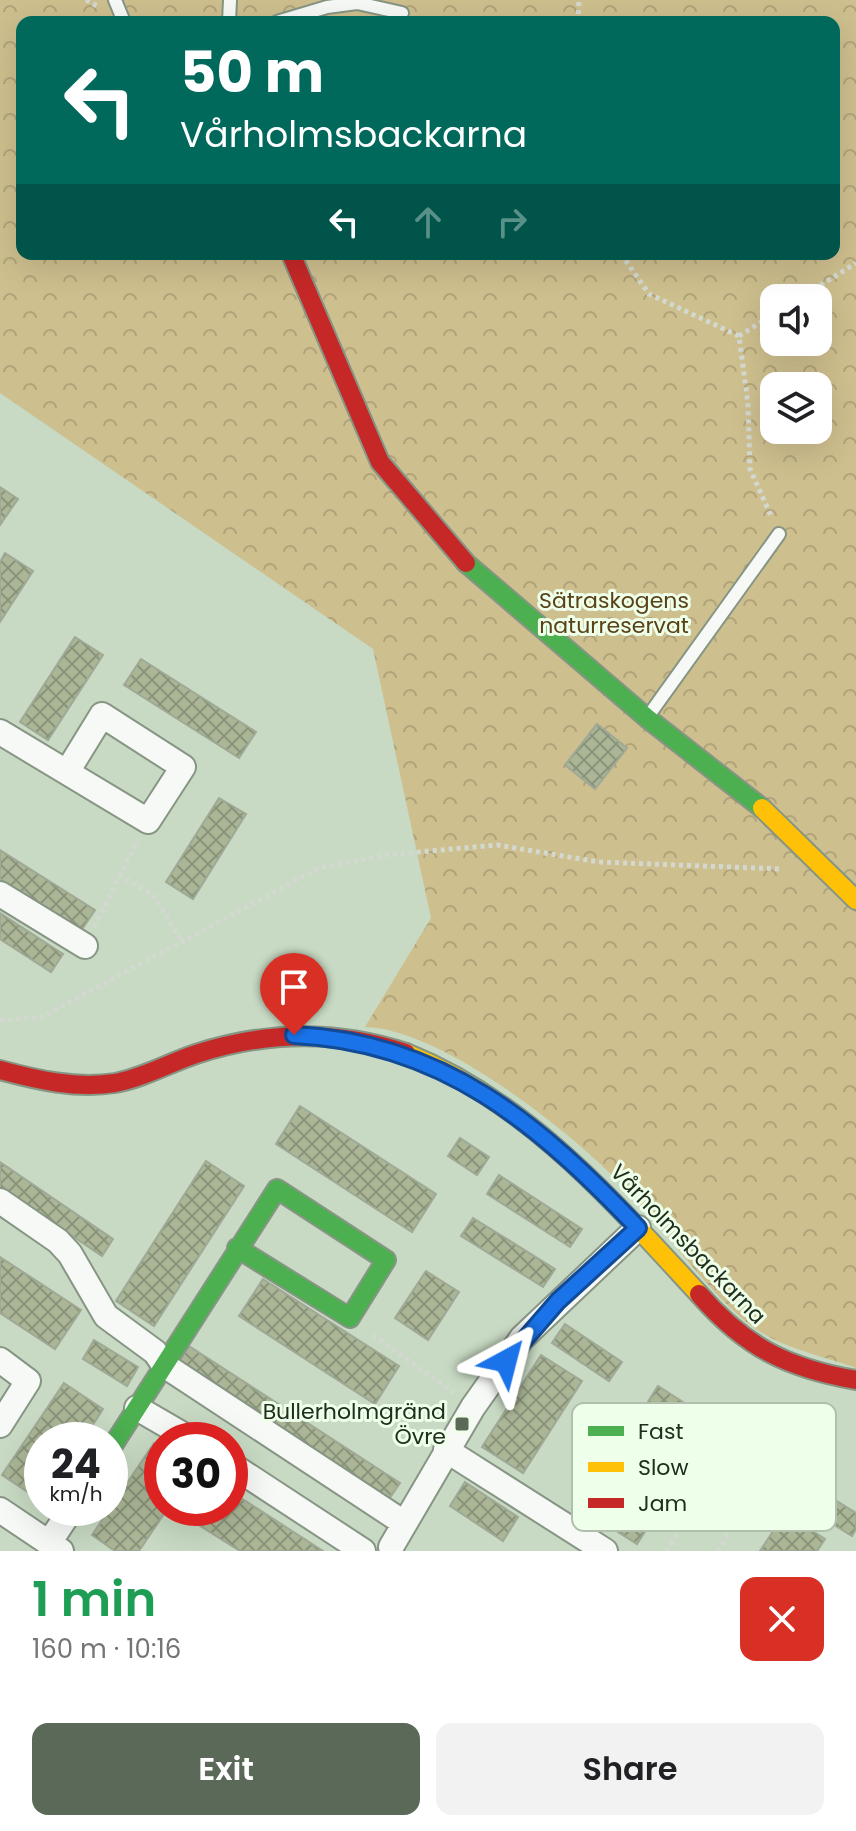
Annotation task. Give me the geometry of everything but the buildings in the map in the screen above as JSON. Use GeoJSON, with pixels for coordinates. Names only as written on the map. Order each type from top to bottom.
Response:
{"type":"FeatureCollection","features":[{"type":"Feature","properties":{"kind":"street"},"geometry":{"type":"LineString","coordinates":[[294,260],[380,462],[409,500],[476,574],[647,718],[758,804],[856,900]]}},
{"type":"Feature","properties":{"kind":"street"},"geometry":{"type":"LineString","coordinates":[[0,732],[148,821],[183,767],[102,715],[67,772]]}},
{"type":"Feature","properties":{"kind":"street"},"geometry":{"type":"LineString","coordinates":[[0,894],[85,946]]}},
{"type":"Feature","properties":{"kind":"street","name":"Vårholmsbackarna"},"geometry":{"type":"LineString","coordinates":[[0,1070],[48,1080],[103,1083],[130,1079],[201,1052],[253,1038],[294,1035],[371,1043],[407,1054],[450,1074],[510,1113],[591,1179],[746,1341],[787,1363],[856,1380]]}},
{"type":"Feature","properties":{"kind":"street"},"geometry":{"type":"LineString","coordinates":[[128,1422],[237,1248],[277,1189],[386,1260],[350,1318],[237,1248]]}},
{"type":"Feature","properties":{"kind":"street"},"geometry":{"type":"LineString","coordinates":[[0,1201],[58,1241],[70,1254],[106,1316],[155,1352],[164,1365],[404,1523]]}},
{"type":"Feature","properties":{"kind":"street"},"geometry":{"type":"LineString","coordinates":[[395,1550],[404,1523],[446,1450],[522,1338],[638,1228]]}},
{"type":"Feature","properties":{"kind":"street"},"geometry":{"type":"LineString","coordinates":[[0,1360],[28,1381],[0,1425]]}},
{"type":"Feature","properties":{"kind":"street"},"geometry":{"type":"LineString","coordinates":[[137,1408],[161,1422]]}},
{"type":"Feature","properties":{"kind":"street"},"geometry":{"type":"LineString","coordinates":[[446,1450],[572,1530]]}},
{"type":"Feature","properties":{"kind":"street"},"geometry":{"type":"LineString","coordinates":[[248,1476],[363,1551]]}},
{"type":"Feature","properties":{"kind":"street"},"geometry":{"type":"LineString","coordinates":[[0,1510],[55,1547],[64,1526]]}},
{"type":"Feature","properties":{"kind":"street"},"geometry":{"type":"LineString","coordinates":[[574,1531],[605,1551]]}},
{"type":"Feature","properties":{"kind":"lane"},"geometry":{"type":"LineString","coordinates":[[297,16],[327,7],[357,3],[402,13]]}},
{"type":"Feature","properties":{"kind":"lane"},"geometry":{"type":"LineString","coordinates":[[647,718],[779,534]]}},
{"type":"Feature","properties":{"kind":"path"},"geometry":{"type":"LineString","coordinates":[[625,260],[649,294],[739,336]]}},
{"type":"Feature","properties":{"kind":"path"},"geometry":{"type":"LineString","coordinates":[[822,284],[856,263]]}},
{"type":"Feature","properties":{"kind":"path"},"geometry":{"type":"LineString","coordinates":[[739,336],[760,323]]}},
{"type":"Feature","properties":{"kind":"path"},"geometry":{"type":"LineString","coordinates":[[739,336],[748,404],[750,469],[779,534]]}},
{"type":"Feature","properties":{"kind":"path"},"geometry":{"type":"LineString","coordinates":[[85,946],[148,821]]}},
{"type":"Feature","properties":{"kind":"path"},"geometry":{"type":"LineString","coordinates":[[0,1020],[40,1018],[319,868],[385,855],[497,845],[599,862],[826,870]]}},
{"type":"Feature","properties":{"kind":"path"},"geometry":{"type":"LineString","coordinates":[[119,874],[155,897],[182,942]]}},
{"type":"Feature","properties":{"kind":"path"},"geometry":{"type":"LineString","coordinates":[[350,1318],[473,1407]]}},
{"type":"Feature","properties":{"kind":"path"},"geometry":{"type":"LineString","coordinates":[[666,1551],[679,1531]]}},
{"type":"Feature","properties":{"kind":"path"},"geometry":{"type":"LineString","coordinates":[[718,1551],[730,1531]]}},
{"type":"Feature","properties":{"kind":"green space","name":"Sätraskogens naturreservat"},"geometry":{"type":"Polygon","coordinates":[[[0,0],[856,0],[856,1368],[769,1337],[734,1312],[618,1181],[514,1094],[435,1047],[398,1033],[365,1027],[431,918],[373,649],[0,393],[0,0]]]}},
{"type":"Feature","properties":{"kind":"traffic: fast"},"geometry":{"type":"LineString","coordinates":[[466,563],[647,718],[762,808]]}},
{"type":"Feature","properties":{"kind":"traffic: fast"},"geometry":{"type":"LineString","coordinates":[[277,1189],[386,1260],[350,1318],[239,1249],[277,1189]]}},
{"type":"Feature","properties":{"kind":"traffic: fast"},"geometry":{"type":"LineString","coordinates":[[128,1422],[239,1249]]}},
{"type":"Feature","properties":{"kind":"traffic: slow"},"geometry":{"type":"LineString","coordinates":[[762,808],[856,900]]}},
{"type":"Feature","properties":{"kind":"traffic: slow"},"geometry":{"type":"LineString","coordinates":[[406,1053],[491,1098],[529,1126],[600,1189],[699,1294]]}},
{"type":"Feature","properties":{"kind":"traffic: jam"},"geometry":{"type":"LineString","coordinates":[[294,260],[380,462],[466,563]]}},
{"type":"Feature","properties":{"kind":"traffic: jam"},"geometry":{"type":"LineString","coordinates":[[0,1070],[42,1080],[100,1085],[136,1078],[222,1046],[301,1036],[354,1040],[406,1053]]}},
{"type":"Feature","properties":{"kind":"traffic: jam"},"geometry":{"type":"LineString","coordinates":[[699,1294],[733,1328],[769,1352],[809,1369],[856,1380]]}},
{"type":"Feature","properties":{"kind":"place","name":"Bullerholmgränd Övre"},"geometry":{"type":"Point","coordinates":[462,1424]}},
{"type":"Feature","properties":{"kind":"route"},"geometry":{"type":"LineString","coordinates":[[294,1035],[371,1043],[407,1054],[450,1074],[552,1144],[638,1228],[558,1301],[522,1338],[506,1361]]}}]}
